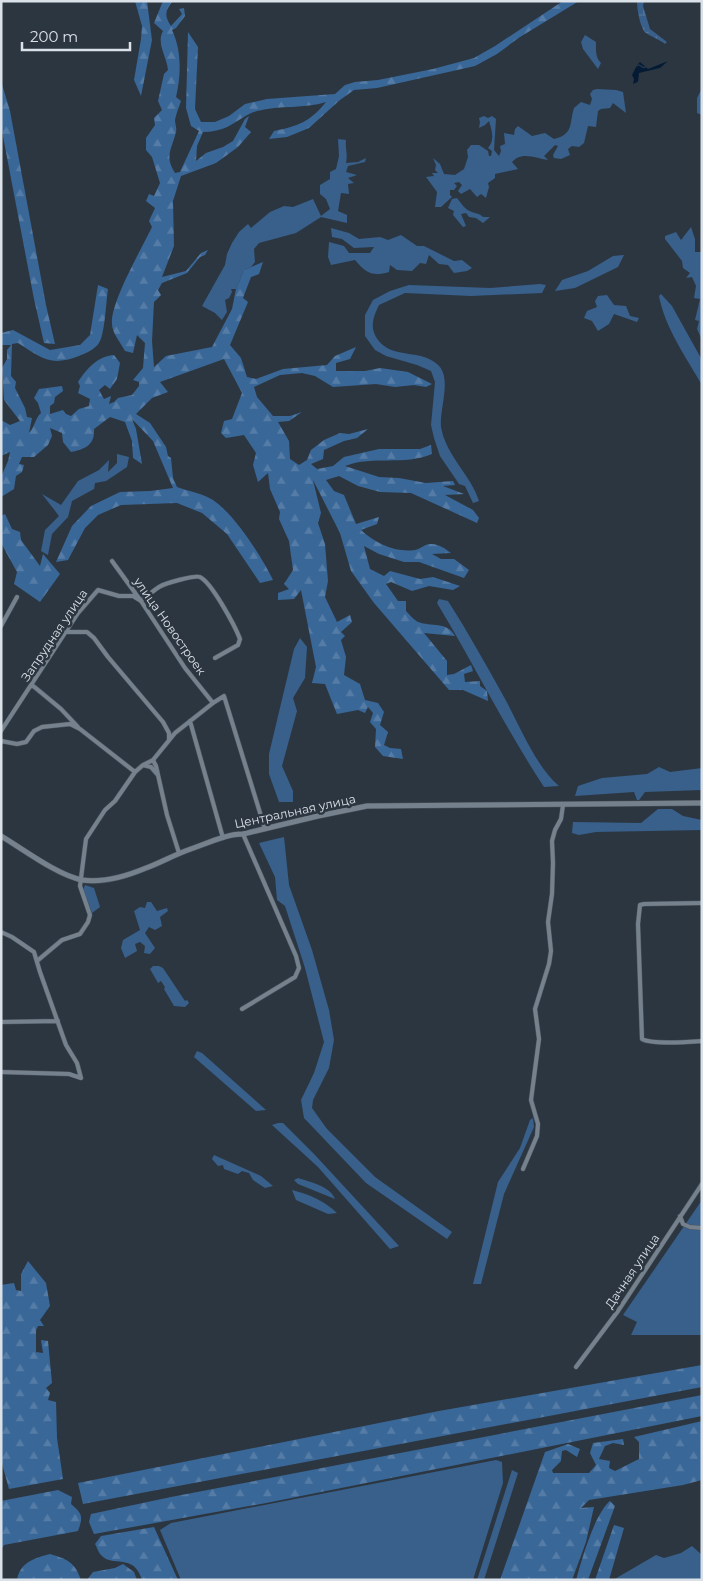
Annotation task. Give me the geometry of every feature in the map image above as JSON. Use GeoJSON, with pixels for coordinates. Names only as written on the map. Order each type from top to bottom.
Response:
{"type":"FeatureCollection","features":[{"type":"Feature","properties":{"kind":"street","name":"улица Новостроек"},"geometry":{"type":"LineString","coordinates":[[112,561],[185,668],[213,703]]}},
{"type":"Feature","properties":{"kind":"street"},"geometry":{"type":"LineString","coordinates":[[141,601],[165,584],[196,576],[200,577],[206,582],[228,614],[240,639],[238,645],[215,658]]}},
{"type":"Feature","properties":{"kind":"street","name":"Запрудная улица"},"geometry":{"type":"LineString","coordinates":[[1,731],[78,613],[98,590],[119,596],[133,596],[141,601]]}},
{"type":"Feature","properties":{"kind":"street"},"geometry":{"type":"LineString","coordinates":[[1,626],[17,597]]}},
{"type":"Feature","properties":{"kind":"street"},"geometry":{"type":"LineString","coordinates":[[67,632],[87,632],[94,638],[163,722],[169,733],[168,742]]}},
{"type":"Feature","properties":{"kind":"street"},"geometry":{"type":"LineString","coordinates":[[32,685],[61,709],[80,729],[135,772]]}},
{"type":"Feature","properties":{"kind":"street"},"geometry":{"type":"LineString","coordinates":[[37,961],[62,940],[80,934],[88,922],[90,916],[80,886],[86,839],[105,810],[115,801],[135,772],[153,760],[175,733],[224,696],[265,829]]}},
{"type":"Feature","properties":{"kind":"street"},"geometry":{"type":"LineString","coordinates":[[190,721],[223,838]]}},
{"type":"Feature","properties":{"kind":"street"},"geometry":{"type":"LineString","coordinates":[[1,741],[17,744],[26,742],[34,731],[42,727],[70,724],[80,729]]}},
{"type":"Feature","properties":{"kind":"street"},"geometry":{"type":"LineString","coordinates":[[153,760],[179,853]]}},
{"type":"Feature","properties":{"kind":"street"},"geometry":{"type":"LineString","coordinates":[[143,765],[152,767],[157,774]]}},
{"type":"Feature","properties":{"kind":"street","name":"Центральная улица"},"geometry":{"type":"LineString","coordinates":[[1,836],[56,869],[82,880],[99,880],[115,878],[145,869],[179,853],[233,834],[243,834],[367,806],[702,803]]}},
{"type":"Feature","properties":{"kind":"street"},"geometry":{"type":"LineString","coordinates":[[523,1169],[537,1136],[538,1124],[531,1100],[539,1039],[535,1009],[549,964],[551,951],[548,922],[554,863],[552,841],[561,819],[563,805]]}},
{"type":"Feature","properties":{"kind":"street"},"geometry":{"type":"LineString","coordinates":[[242,1009],[295,977],[299,968],[296,956],[243,834]]}},
{"type":"Feature","properties":{"kind":"street"},"geometry":{"type":"LineString","coordinates":[[702,903],[640,905],[638,924],[642,1039],[663,1042],[702,1041]]}},
{"type":"Feature","properties":{"kind":"street"},"geometry":{"type":"LineString","coordinates":[[1,932],[34,952],[66,1045],[77,1063],[81,1078],[69,1074],[1,1072]]}},
{"type":"Feature","properties":{"kind":"street"},"geometry":{"type":"LineString","coordinates":[[1,1022],[58,1020]]}},
{"type":"Feature","properties":{"kind":"street","name":"Дачная улица"},"geometry":{"type":"LineString","coordinates":[[576,1367],[618,1310],[702,1184]]}},
{"type":"Feature","properties":{"kind":"street"},"geometry":{"type":"LineString","coordinates":[[680,1216],[684,1224],[690,1227],[702,1228]]}},
{"type":"Feature","properties":{"kind":"green space"},"geometry":{"type":"Polygon","coordinates":[[[135,1],[147,1],[152,40],[141,96],[134,80],[142,26],[135,1]]]}},
{"type":"Feature","properties":{"kind":"green space"},"geometry":{"type":"Polygon","coordinates":[[[163,1],[173,1],[166,13],[171,26],[182,14],[179,9],[184,8],[185,16],[176,28],[172,30],[178,46],[180,64],[176,97],[181,101],[175,118],[176,130],[169,157],[175,173],[180,172],[199,131],[191,126],[186,108],[188,32],[198,47],[195,109],[201,122],[215,122],[229,116],[245,104],[267,99],[335,94],[345,85],[355,82],[378,80],[433,69],[474,58],[563,1],[579,1],[475,66],[377,88],[354,90],[309,128],[287,137],[269,139],[274,131],[297,125],[309,119],[326,102],[309,106],[257,111],[223,129],[203,132],[197,146],[196,161],[206,153],[233,141],[245,119],[249,116],[245,127],[251,132],[238,147],[216,163],[181,176],[173,201],[174,246],[162,277],[186,271],[201,253],[208,250],[187,273],[162,283],[158,290],[161,295],[154,302],[152,341],[154,367],[166,356],[212,347],[232,309],[236,289],[244,270],[263,262],[259,274],[251,277],[243,298],[248,302],[230,345],[241,358],[247,377],[256,379],[283,369],[327,365],[335,356],[356,347],[350,359],[336,363],[336,371],[365,371],[380,368],[408,372],[432,384],[426,387],[414,385],[395,387],[376,384],[333,387],[315,376],[302,373],[280,375],[254,387],[257,397],[273,416],[290,416],[302,412],[289,421],[278,422],[289,441],[290,459],[299,465],[307,460],[311,450],[324,440],[340,433],[349,434],[368,429],[357,438],[344,441],[324,450],[323,459],[311,464],[317,469],[333,466],[344,457],[379,449],[420,449],[431,445],[432,454],[421,458],[366,461],[345,466],[379,477],[399,478],[426,483],[453,481],[455,485],[443,486],[464,494],[445,495],[473,510],[479,518],[477,523],[411,493],[380,492],[358,486],[339,476],[326,480],[334,491],[344,495],[356,524],[379,517],[377,524],[361,530],[373,539],[386,546],[408,551],[428,544],[436,544],[451,553],[432,554],[441,559],[454,559],[469,570],[464,578],[419,562],[404,562],[379,554],[364,546],[370,569],[384,576],[390,571],[420,579],[433,577],[460,586],[453,590],[429,586],[412,591],[391,582],[386,584],[398,601],[406,601],[406,611],[416,621],[443,626],[452,631],[455,636],[424,633],[447,661],[447,675],[454,674],[471,665],[473,671],[464,674],[465,682],[480,681],[480,686],[487,691],[488,701],[463,690],[449,690],[374,603],[351,571],[340,533],[313,480],[321,513],[318,523],[325,544],[328,581],[325,597],[337,622],[350,615],[352,622],[341,632],[345,636],[341,640],[346,657],[344,675],[360,684],[365,700],[378,703],[384,712],[380,725],[388,732],[384,745],[390,748],[401,749],[403,759],[383,756],[375,747],[376,729],[370,722],[373,713],[368,707],[365,713],[358,710],[337,714],[325,684],[312,683],[316,667],[301,590],[294,599],[278,600],[278,593],[289,589],[284,584],[293,570],[289,541],[279,519],[280,512],[270,489],[268,473],[258,482],[253,465],[256,453],[244,435],[226,438],[221,433],[224,421],[232,419],[242,393],[224,359],[160,382],[168,392],[152,398],[136,414],[150,423],[166,447],[168,456],[171,458],[173,478],[177,487],[205,496],[222,507],[247,537],[273,580],[260,583],[227,534],[202,513],[177,503],[121,505],[98,515],[85,528],[68,560],[56,562],[72,526],[91,506],[120,492],[173,488],[153,441],[132,419],[136,429],[142,464],[133,458],[132,441],[125,422],[110,417],[94,429],[91,443],[71,452],[63,442],[62,433],[50,428],[52,436],[48,445],[34,457],[22,457],[19,464],[24,465],[22,472],[16,476],[14,489],[1,497],[1,477],[10,452],[1,456],[1,420],[10,425],[20,421],[4,400],[2,368],[7,359],[7,350],[11,345],[1,345],[1,333],[13,330],[50,350],[80,345],[90,335],[98,285],[108,289],[101,339],[90,351],[69,359],[53,361],[40,357],[18,343],[12,344],[11,376],[16,382],[15,388],[25,408],[27,417],[32,418],[29,433],[41,413],[38,403],[34,398],[39,389],[62,386],[63,391],[55,397],[54,403],[50,406],[50,414],[63,410],[71,416],[79,409],[89,406],[90,399],[78,393],[80,386],[78,382],[89,368],[103,358],[114,355],[120,363],[117,379],[110,389],[105,385],[99,390],[104,399],[111,396],[109,404],[118,398],[132,395],[139,386],[139,382],[133,380],[143,368],[145,343],[137,335],[133,353],[125,351],[115,334],[112,324],[116,303],[121,290],[152,227],[149,221],[155,208],[146,201],[149,194],[154,196],[160,183],[152,157],[146,150],[146,138],[155,125],[154,118],[162,110],[158,101],[164,74],[168,70],[161,45],[163,31],[154,23],[163,1]]]}},
{"type":"Feature","properties":{"kind":"green space"},"geometry":{"type":"Polygon","coordinates":[[[637,1],[644,1],[643,6],[650,29],[667,42],[665,44],[644,31],[639,18],[637,1]]]}},
{"type":"Feature","properties":{"kind":"green space"},"geometry":{"type":"Polygon","coordinates":[[[585,35],[596,42],[597,56],[601,63],[598,69],[583,49],[581,42],[585,35]]]}},
{"type":"Feature","properties":{"kind":"green space"},"geometry":{"type":"Polygon","coordinates":[[[1,81],[10,111],[55,344],[44,343],[34,299],[1,126],[1,81]]]}},
{"type":"Feature","properties":{"kind":"green space"},"geometry":{"type":"Polygon","coordinates":[[[702,88],[702,115],[697,113],[697,98],[702,88]]]}},
{"type":"Feature","properties":{"kind":"green space"},"geometry":{"type":"Polygon","coordinates":[[[593,90],[623,92],[626,113],[613,103],[610,108],[598,111],[596,127],[588,126],[584,143],[579,147],[572,146],[568,149],[570,155],[561,159],[554,158],[553,155],[558,146],[555,145],[544,156],[548,160],[529,156],[520,157],[512,162],[518,169],[495,174],[495,178],[488,183],[489,187],[486,198],[481,194],[477,197],[470,189],[461,194],[458,191],[462,185],[459,182],[454,183],[457,186],[454,190],[450,190],[452,197],[441,207],[435,207],[437,192],[426,177],[434,176],[432,173],[438,173],[435,170],[436,165],[433,158],[440,164],[444,174],[455,175],[464,169],[468,157],[467,150],[471,145],[479,145],[488,151],[489,156],[491,156],[492,151],[488,148],[492,139],[489,121],[479,128],[479,118],[492,116],[496,119],[494,150],[499,156],[500,146],[505,144],[504,133],[514,135],[515,129],[518,126],[532,136],[545,133],[554,139],[565,134],[570,128],[574,108],[581,102],[590,105],[592,99],[590,94],[593,90]]]}},
{"type":"Feature","properties":{"kind":"green space"},"geometry":{"type":"Polygon","coordinates":[[[338,139],[346,140],[346,163],[358,162],[366,158],[365,162],[348,166],[346,172],[357,175],[348,178],[354,183],[348,184],[349,194],[341,193],[338,211],[347,215],[347,223],[321,217],[296,233],[259,243],[254,249],[255,262],[251,267],[244,270],[236,289],[231,289],[232,292],[229,298],[225,300],[227,312],[222,320],[215,313],[202,306],[225,265],[232,243],[239,232],[248,224],[251,228],[270,212],[284,206],[293,207],[313,199],[321,216],[330,209],[326,199],[320,194],[320,185],[330,179],[330,172],[336,169],[339,156],[338,139]]]}},
{"type":"Feature","properties":{"kind":"green space"},"geometry":{"type":"Polygon","coordinates":[[[457,198],[470,211],[483,217],[490,217],[483,223],[476,218],[469,217],[466,213],[461,214],[466,226],[463,227],[453,215],[454,211],[448,208],[452,199],[457,198]]]}},
{"type":"Feature","properties":{"kind":"green space"},"geometry":{"type":"Polygon","coordinates":[[[691,227],[695,239],[695,252],[702,252],[702,340],[697,329],[699,321],[695,320],[700,299],[694,298],[696,286],[692,277],[686,278],[690,273],[683,268],[682,261],[665,239],[665,236],[676,232],[681,240],[691,227]]]}},
{"type":"Feature","properties":{"kind":"green space"},"geometry":{"type":"Polygon","coordinates":[[[331,228],[349,233],[359,239],[380,237],[388,240],[401,235],[417,246],[424,246],[454,261],[462,260],[472,268],[467,271],[454,273],[448,265],[439,264],[429,255],[426,264],[420,263],[412,271],[397,270],[390,265],[389,272],[374,274],[366,271],[355,260],[331,265],[328,257],[329,242],[344,246],[349,253],[370,253],[374,247],[354,248],[342,239],[332,237],[331,228]]]}},
{"type":"Feature","properties":{"kind":"green space"},"geometry":{"type":"Polygon","coordinates":[[[624,255],[618,267],[575,288],[555,291],[562,280],[588,271],[613,256],[624,255]]]}},
{"type":"Feature","properties":{"kind":"green space"},"geometry":{"type":"Polygon","coordinates":[[[409,285],[490,288],[546,285],[542,293],[471,296],[405,293],[379,305],[374,318],[375,336],[384,346],[398,352],[430,359],[442,370],[445,385],[441,427],[448,447],[479,501],[473,503],[465,486],[459,484],[440,456],[434,438],[431,425],[435,382],[431,371],[386,356],[375,350],[365,336],[365,315],[373,300],[390,291],[409,285]]]}},
{"type":"Feature","properties":{"kind":"green space"},"geometry":{"type":"Polygon","coordinates":[[[661,294],[672,306],[702,360],[702,385],[671,331],[662,308],[659,296],[661,294]]]}},
{"type":"Feature","properties":{"kind":"green space"},"geometry":{"type":"Polygon","coordinates":[[[607,295],[614,305],[626,306],[630,316],[639,318],[637,322],[614,314],[609,324],[598,331],[592,321],[584,318],[587,311],[597,307],[595,301],[598,296],[607,295]]]}},
{"type":"Feature","properties":{"kind":"green space"},"geometry":{"type":"Polygon","coordinates":[[[117,454],[129,457],[127,467],[106,481],[95,483],[94,489],[72,501],[68,517],[52,534],[48,555],[41,551],[45,530],[59,516],[42,494],[61,505],[78,481],[99,470],[109,460],[108,472],[117,463],[117,454]]]}},
{"type":"Feature","properties":{"kind":"green space"},"geometry":{"type":"Polygon","coordinates":[[[5,514],[12,529],[20,532],[21,540],[40,566],[43,554],[60,574],[40,602],[14,584],[17,572],[1,543],[1,516],[5,514]]]}},
{"type":"Feature","properties":{"kind":"green space"},"geometry":{"type":"Polygon","coordinates":[[[439,599],[448,601],[504,697],[535,757],[559,786],[544,787],[516,742],[437,603],[439,599]]]}},
{"type":"Feature","properties":{"kind":"green space"},"geometry":{"type":"Polygon","coordinates":[[[300,638],[307,647],[305,678],[293,698],[297,711],[282,766],[293,791],[293,802],[279,802],[269,774],[269,754],[294,649],[300,638]]]}},
{"type":"Feature","properties":{"kind":"green space"},"geometry":{"type":"Polygon","coordinates":[[[659,767],[670,772],[702,768],[702,790],[645,792],[639,800],[637,800],[634,792],[575,796],[578,786],[602,778],[647,774],[659,767]]]}},
{"type":"Feature","properties":{"kind":"green space"},"geometry":{"type":"Polygon","coordinates":[[[658,809],[672,809],[683,816],[702,820],[702,830],[596,832],[579,835],[572,833],[573,822],[641,823],[658,809]]]}},
{"type":"Feature","properties":{"kind":"green space"},"geometry":{"type":"Polygon","coordinates":[[[284,837],[289,885],[312,950],[329,1010],[334,1040],[329,1068],[313,1100],[312,1108],[327,1129],[375,1177],[452,1232],[447,1239],[366,1183],[304,1118],[301,1100],[314,1073],[324,1042],[305,968],[285,906],[277,900],[275,877],[259,843],[284,837]]]}},
{"type":"Feature","properties":{"kind":"green space"},"geometry":{"type":"Polygon","coordinates":[[[85,885],[94,888],[100,907],[92,913],[83,890],[85,885]]]}},
{"type":"Feature","properties":{"kind":"green space"},"geometry":{"type":"Polygon","coordinates":[[[147,902],[151,902],[157,911],[167,908],[168,911],[160,917],[162,926],[155,930],[149,927],[145,933],[155,948],[150,954],[144,953],[145,946],[140,942],[135,944],[137,951],[125,958],[121,948],[123,940],[140,930],[134,911],[140,907],[145,908],[147,902]]]}},
{"type":"Feature","properties":{"kind":"green space"},"geometry":{"type":"Polygon","coordinates":[[[153,966],[163,968],[185,1001],[187,1000],[189,1003],[185,1007],[174,1006],[164,989],[165,987],[161,981],[158,983],[150,969],[153,966]]]}},
{"type":"Feature","properties":{"kind":"green space"},"geometry":{"type":"Polygon","coordinates":[[[197,1051],[202,1053],[266,1110],[256,1111],[194,1057],[197,1051]]]}},
{"type":"Feature","properties":{"kind":"green space"},"geometry":{"type":"Polygon","coordinates":[[[533,1118],[534,1127],[504,1194],[481,1284],[473,1284],[498,1182],[520,1148],[530,1120],[533,1118]]]}},
{"type":"Feature","properties":{"kind":"green space"},"geometry":{"type":"Polygon","coordinates":[[[283,1123],[315,1155],[399,1246],[390,1249],[318,1167],[272,1125],[283,1123]]]}},
{"type":"Feature","properties":{"kind":"green space"},"geometry":{"type":"Polygon","coordinates":[[[214,1155],[261,1176],[273,1186],[265,1188],[253,1180],[249,1173],[242,1171],[238,1174],[224,1169],[223,1165],[218,1166],[212,1159],[214,1155]]]}},
{"type":"Feature","properties":{"kind":"green space"},"geometry":{"type":"Polygon","coordinates":[[[298,1178],[324,1188],[335,1199],[298,1184],[294,1180],[298,1178]]]}},
{"type":"Feature","properties":{"kind":"green space"},"geometry":{"type":"Polygon","coordinates":[[[292,1190],[316,1198],[337,1213],[328,1214],[296,1200],[292,1190]]]}},
{"type":"Feature","properties":{"kind":"green space"},"geometry":{"type":"Polygon","coordinates":[[[702,1200],[702,1335],[631,1335],[637,1322],[623,1315],[702,1200]]]}},
{"type":"Feature","properties":{"kind":"green space"},"geometry":{"type":"Polygon","coordinates":[[[28,1261],[46,1283],[50,1306],[40,1320],[44,1326],[38,1326],[36,1330],[36,1352],[43,1353],[41,1340],[48,1341],[52,1383],[46,1388],[50,1393],[48,1400],[56,1402],[57,1438],[63,1479],[9,1489],[1,1460],[1,1285],[14,1283],[16,1290],[21,1291],[21,1274],[28,1261]]]}},
{"type":"Feature","properties":{"kind":"green space"},"geometry":{"type":"Polygon","coordinates":[[[702,1365],[702,1387],[83,1504],[78,1483],[439,1411],[702,1365]]]}},
{"type":"Feature","properties":{"kind":"green space"},"geometry":{"type":"Polygon","coordinates":[[[702,1395],[702,1416],[266,1503],[94,1534],[89,1522],[91,1514],[171,1497],[702,1395]]]}},
{"type":"Feature","properties":{"kind":"green space"},"geometry":{"type":"Polygon","coordinates":[[[702,1421],[702,1480],[683,1485],[589,1500],[581,1508],[594,1507],[586,1542],[572,1580],[500,1580],[545,1452],[568,1444],[580,1449],[577,1457],[566,1450],[562,1451],[561,1461],[552,1470],[553,1473],[589,1473],[596,1465],[590,1453],[593,1443],[623,1439],[624,1445],[613,1443],[605,1446],[599,1459],[610,1461],[609,1468],[615,1471],[639,1459],[639,1442],[634,1437],[702,1421]]]}},
{"type":"Feature","properties":{"kind":"green space"},"geometry":{"type":"Polygon","coordinates":[[[496,1460],[502,1462],[503,1483],[473,1580],[181,1580],[160,1530],[171,1523],[496,1460]]]}},
{"type":"Feature","properties":{"kind":"green space"},"geometry":{"type":"Polygon","coordinates":[[[512,1470],[518,1473],[484,1580],[477,1580],[512,1470]]]}},
{"type":"Feature","properties":{"kind":"green space"},"geometry":{"type":"Polygon","coordinates":[[[58,1490],[72,1497],[71,1504],[80,1513],[81,1522],[78,1531],[4,1545],[1,1550],[1,1501],[58,1490]]]}},
{"type":"Feature","properties":{"kind":"green space"},"geometry":{"type":"Polygon","coordinates":[[[610,1501],[615,1506],[588,1580],[576,1580],[594,1527],[599,1516],[610,1501]]]}},
{"type":"Feature","properties":{"kind":"green space"},"geometry":{"type":"Polygon","coordinates":[[[614,1525],[624,1528],[609,1580],[595,1580],[614,1525]]]}},
{"type":"Feature","properties":{"kind":"green space"},"geometry":{"type":"Polygon","coordinates":[[[154,1527],[178,1580],[142,1580],[134,1566],[106,1559],[100,1554],[95,1544],[101,1536],[154,1527]]]}},
{"type":"Feature","properties":{"kind":"green space"},"geometry":{"type":"Polygon","coordinates":[[[692,1546],[702,1555],[702,1580],[613,1580],[656,1555],[664,1558],[681,1553],[692,1546]]]}},
{"type":"Feature","properties":{"kind":"green space"},"geometry":{"type":"Polygon","coordinates":[[[50,1554],[70,1562],[81,1580],[17,1580],[21,1569],[25,1565],[34,1559],[50,1554]]]}},
{"type":"Feature","properties":{"kind":"green space"},"geometry":{"type":"Polygon","coordinates":[[[123,1564],[134,1572],[137,1580],[87,1580],[93,1572],[115,1568],[123,1564]]]}},
{"type":"Feature","properties":{"kind":"water"},"geometry":{"type":"Polygon","coordinates":[[[668,61],[660,68],[639,73],[638,82],[633,84],[634,79],[632,75],[640,62],[648,69],[668,61]]]}}]}
